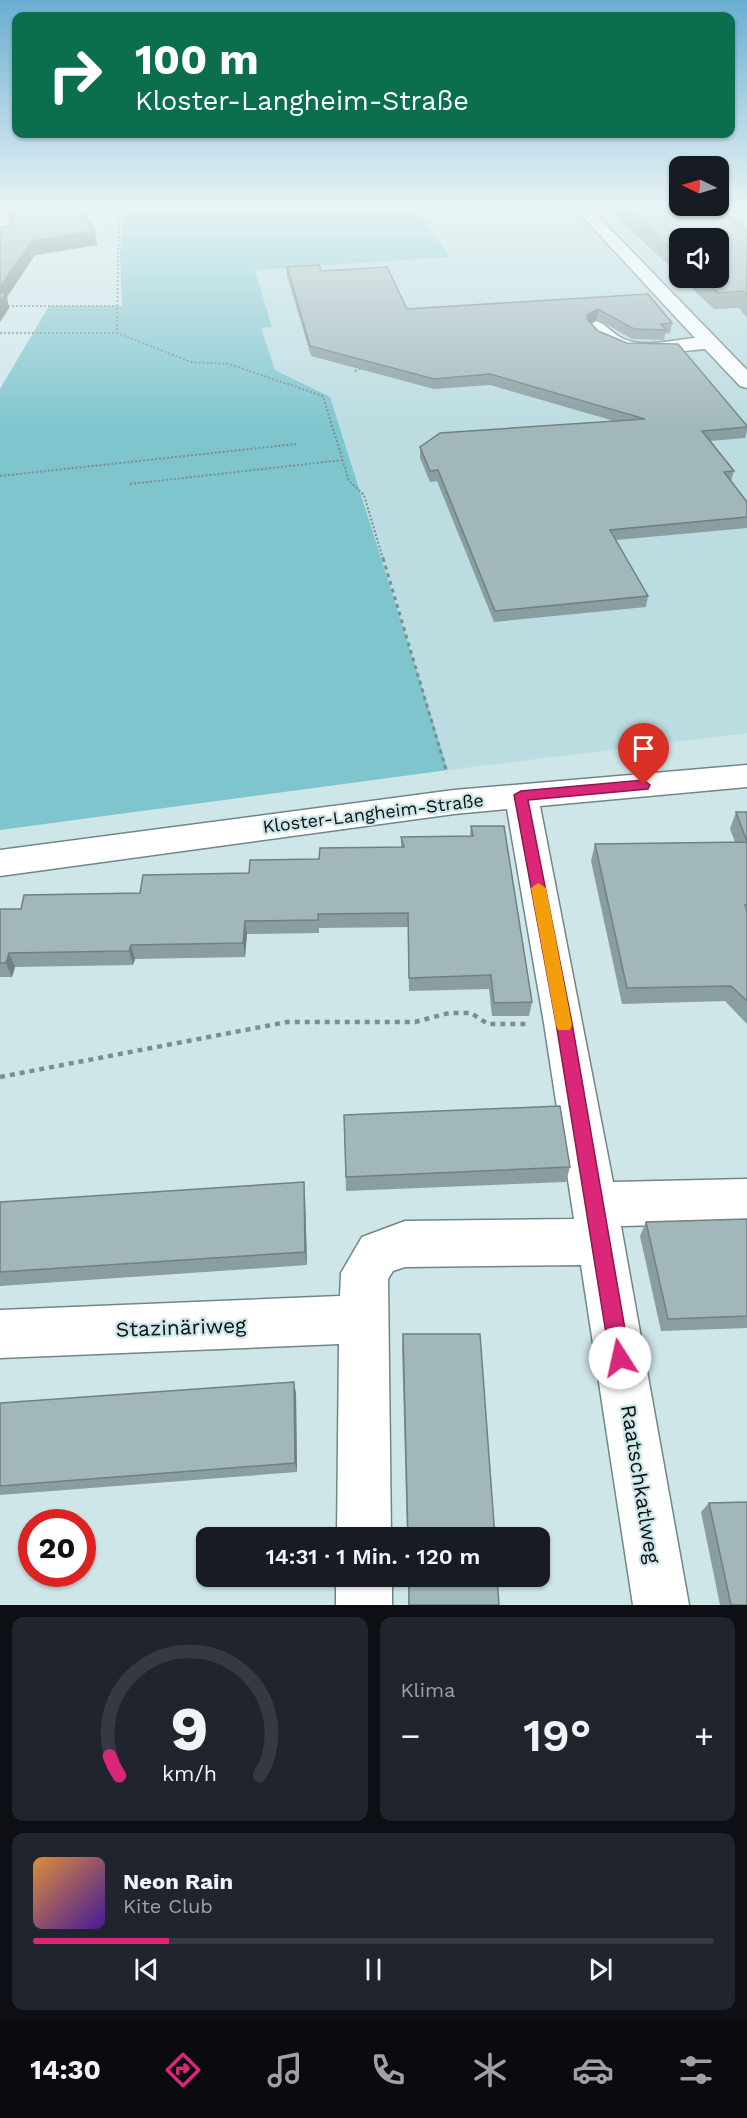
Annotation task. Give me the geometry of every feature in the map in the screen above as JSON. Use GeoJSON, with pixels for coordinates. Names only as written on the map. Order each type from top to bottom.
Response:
{"type":"FeatureCollection","features":[{"type":"Feature","properties":{"kind":"street"},"geometry":{"type":"LineString","coordinates":[[650,279],[747,382]]}},
{"type":"Feature","properties":{"kind":"street"},"geometry":{"type":"LineString","coordinates":[[596,327],[615,343],[633,348],[711,343]]}},
{"type":"Feature","properties":{"kind":"street","name":"Kloster-Langheim-Straße"},"geometry":{"type":"LineString","coordinates":[[0,863],[454,802],[747,776]]}},
{"type":"Feature","properties":{"kind":"street","name":"Raatschkatlweg"},"geometry":{"type":"LineString","coordinates":[[521,795],[564,1023],[591,1230],[661,1605]]}},
{"type":"Feature","properties":{"kind":"street"},"geometry":{"type":"LineString","coordinates":[[364,1527],[363,1319],[365,1273],[378,1253],[405,1244],[591,1230],[747,1201]]}},
{"type":"Feature","properties":{"kind":"street","name":"Stazinäriweg"},"geometry":{"type":"LineString","coordinates":[[0,1334],[363,1319]]}},
{"type":"Feature","properties":{"kind":"street"},"geometry":{"type":"LineString","coordinates":[[364,1587],[364,1605]]}},
{"type":"Feature","properties":{"kind":"path"},"geometry":{"type":"LineString","coordinates":[[117,333],[118,279]]}},
{"type":"Feature","properties":{"kind":"path"},"geometry":{"type":"LineString","coordinates":[[0,306],[118,306]]}},
{"type":"Feature","properties":{"kind":"path"},"geometry":{"type":"LineString","coordinates":[[0,333],[117,333],[191,362],[229,364],[323,396],[349,481],[364,495],[454,802]]}},
{"type":"Feature","properties":{"kind":"path"},"geometry":{"type":"LineString","coordinates":[[355,371],[364,366]]}},
{"type":"Feature","properties":{"kind":"path"},"geometry":{"type":"LineString","coordinates":[[0,476],[296,444]]}},
{"type":"Feature","properties":{"kind":"path"},"geometry":{"type":"LineString","coordinates":[[130,484],[343,460]]}},
{"type":"Feature","properties":{"kind":"path"},"geometry":{"type":"LineString","coordinates":[[0,1077],[277,1024],[415,1022],[449,1013],[471,1013],[488,1024],[564,1023]]}},
{"type":"Feature","properties":{"kind":"shaded area"},"geometry":{"type":"Polygon","coordinates":[[[121,279],[258,279],[272,327],[261,328],[275,370],[330,397],[448,770],[0,830],[0,389],[49,306],[122,306],[121,279]]]}},
{"type":"Feature","properties":{"kind":"shaded area"},"geometry":{"type":"Polygon","coordinates":[[[258,279],[669,279],[669,288],[729,288],[729,279],[747,279],[747,733],[448,770],[330,398],[275,370],[261,328],[272,327],[258,279]]]}},
{"type":"Feature","properties":{"kind":"building"},"geometry":{"type":"Polygon","coordinates":[[[0,279],[6,279],[0,287],[0,279]]]}},
{"type":"Feature","properties":{"kind":"building"},"geometry":{"type":"Polygon","coordinates":[[[290,279],[393,279],[407,309],[648,294],[672,323],[661,324],[666,330],[634,329],[598,309],[587,315],[587,319],[598,331],[627,343],[678,344],[747,426],[702,431],[734,471],[724,472],[747,502],[747,517],[610,530],[648,596],[495,611],[438,470],[430,471],[420,447],[440,433],[645,419],[490,374],[434,379],[310,346],[290,279]]]}},
{"type":"Feature","properties":{"kind":"building"},"geometry":{"type":"Polygon","coordinates":[[[729,279],[747,279],[747,296],[743,291],[718,293],[713,288],[729,288],[729,279]]]}},
{"type":"Feature","properties":{"kind":"building"},"geometry":{"type":"Polygon","coordinates":[[[0,293],[6,293],[0,301],[0,293]]]}},
{"type":"Feature","properties":{"kind":"building"},"geometry":{"type":"Polygon","coordinates":[[[736,812],[747,812],[747,842],[736,812]]]}},
{"type":"Feature","properties":{"kind":"building"},"geometry":{"type":"Polygon","coordinates":[[[471,826],[504,826],[532,1002],[494,1003],[491,975],[409,978],[408,913],[318,914],[318,920],[245,921],[243,943],[131,945],[129,951],[9,953],[6,963],[0,963],[0,909],[21,909],[24,895],[140,893],[143,875],[249,873],[250,860],[319,859],[320,848],[404,847],[401,837],[473,836],[471,826]]]}},
{"type":"Feature","properties":{"kind":"building"},"geometry":{"type":"Polygon","coordinates":[[[747,842],[747,905],[745,905],[747,912],[747,1001],[731,986],[627,988],[595,844],[747,842]]]}},
{"type":"Feature","properties":{"kind":"building"},"geometry":{"type":"Polygon","coordinates":[[[560,1106],[570,1167],[346,1177],[344,1115],[560,1106]]]}},
{"type":"Feature","properties":{"kind":"building"},"geometry":{"type":"Polygon","coordinates":[[[304,1182],[305,1252],[0,1272],[0,1202],[304,1182]]]}},
{"type":"Feature","properties":{"kind":"building"},"geometry":{"type":"Polygon","coordinates":[[[747,1219],[747,1316],[668,1319],[646,1222],[747,1219]]]}},
{"type":"Feature","properties":{"kind":"building"},"geometry":{"type":"Polygon","coordinates":[[[403,1334],[480,1334],[494,1527],[408,1527],[403,1334]]]}},
{"type":"Feature","properties":{"kind":"building"},"geometry":{"type":"Polygon","coordinates":[[[294,1382],[295,1463],[0,1486],[0,1403],[294,1382]]]}},
{"type":"Feature","properties":{"kind":"building"},"geometry":{"type":"Polygon","coordinates":[[[747,1502],[747,1605],[731,1605],[709,1503],[747,1502]]]}},
{"type":"Feature","properties":{"kind":"building"},"geometry":{"type":"Polygon","coordinates":[[[409,1587],[498,1587],[499,1605],[409,1605],[409,1587]]]}},
{"type":"Feature","properties":{"kind":"slow traffic"},"geometry":{"type":"LineString","coordinates":[[538,888],[564,1025]]}},
{"type":"Feature","properties":{"kind":"route"},"geometry":{"type":"LineString","coordinates":[[620,1358],[564,1023],[521,795],[644,785]]}}]}
